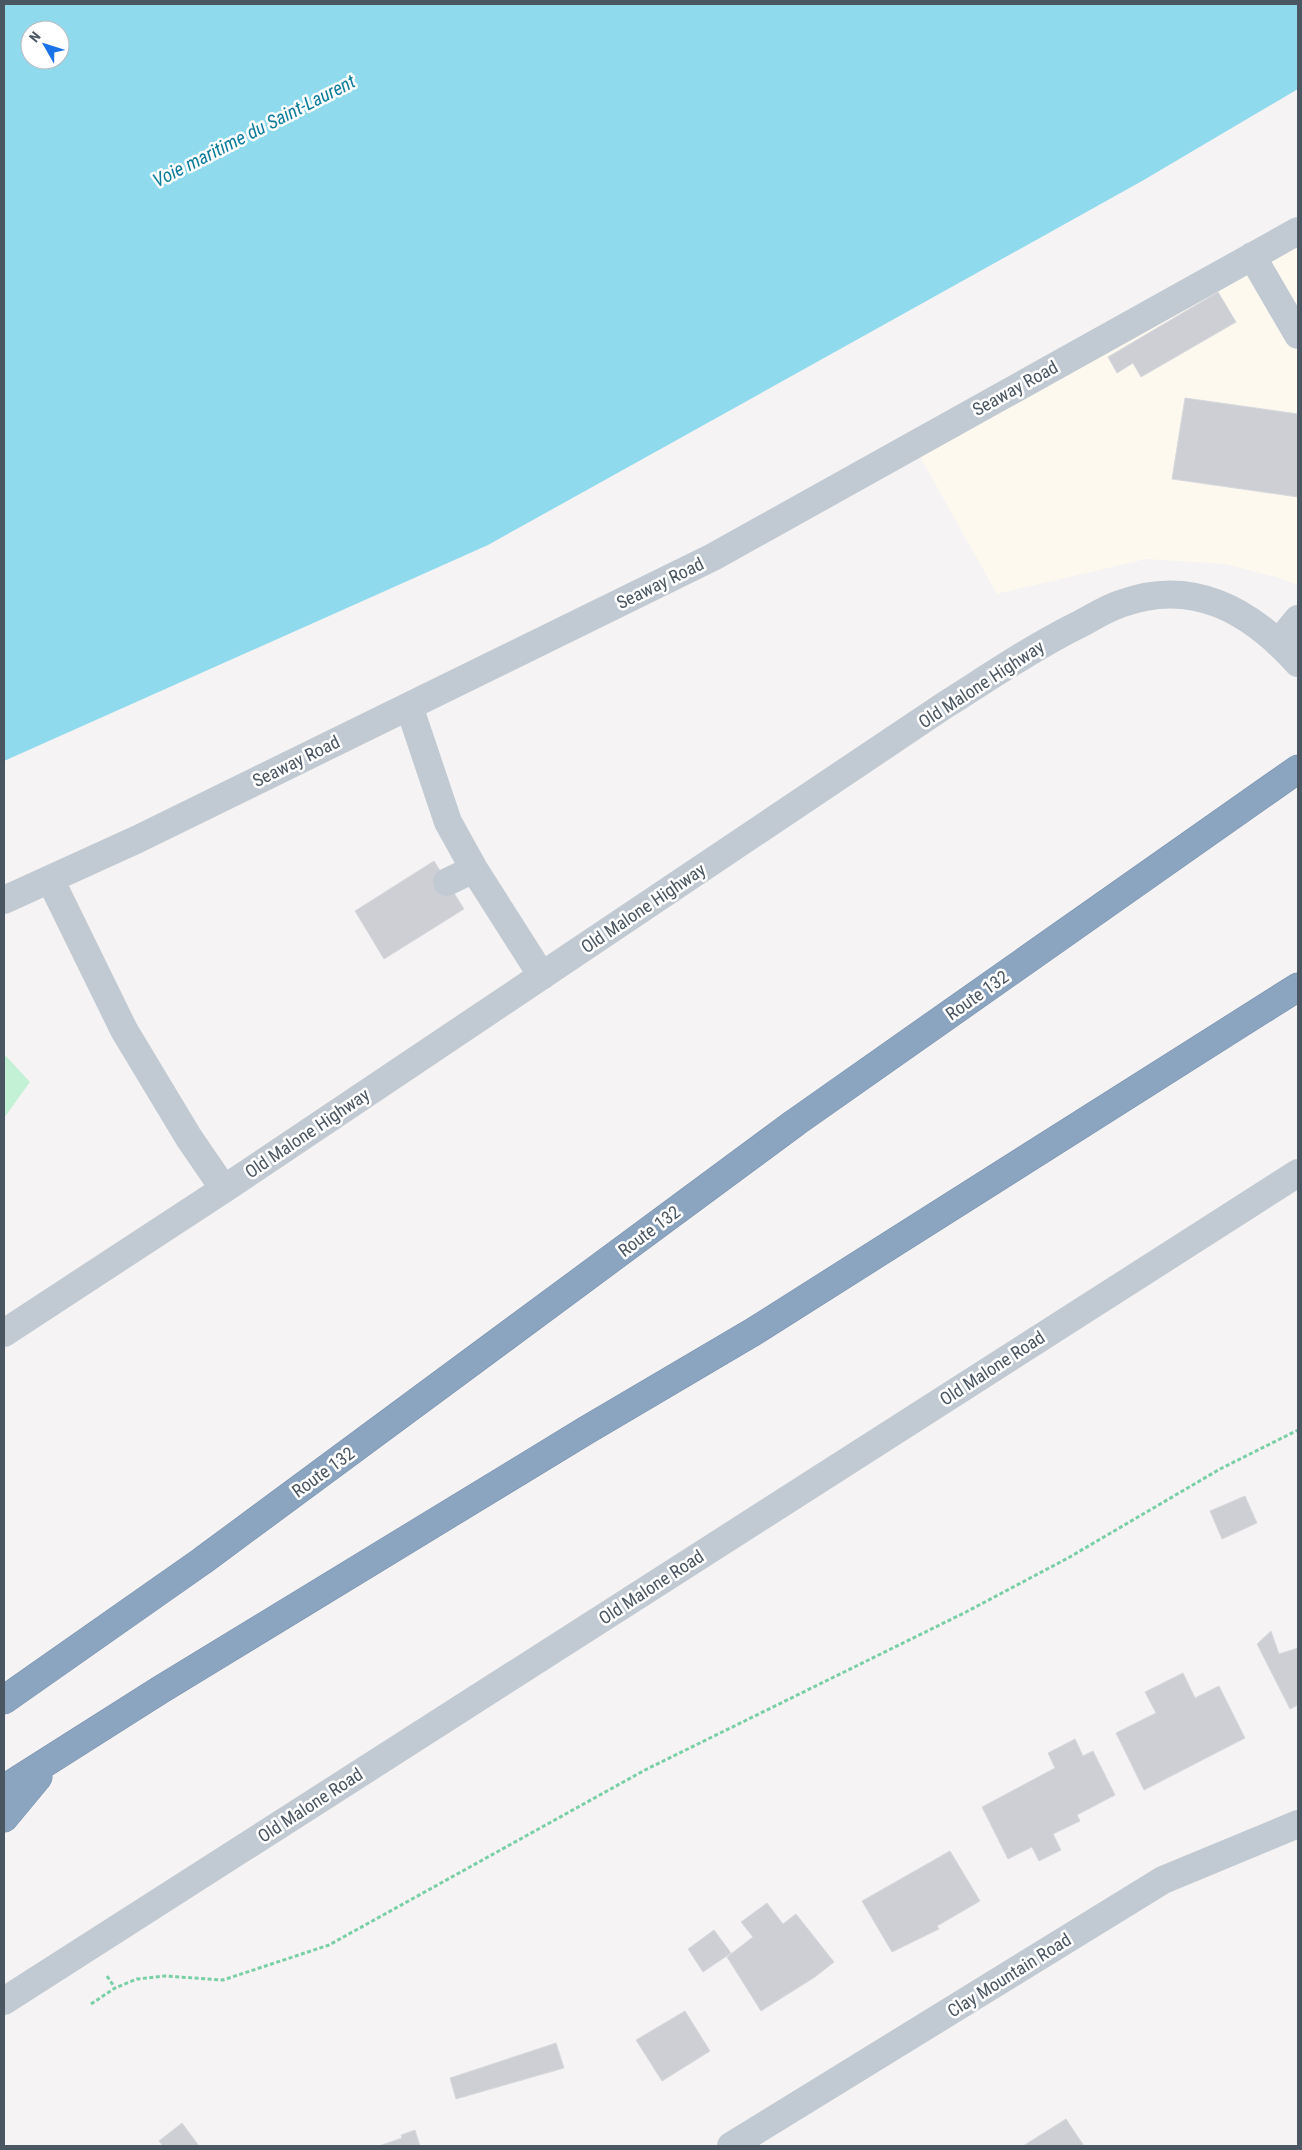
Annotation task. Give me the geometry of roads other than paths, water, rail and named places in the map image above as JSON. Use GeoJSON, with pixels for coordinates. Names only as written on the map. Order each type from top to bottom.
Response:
{"type":"FeatureCollection","features":[{"type":"Feature","properties":{"kind":"highway","name":"Route 132"},"geometry":{"type":"LineString","coordinates":[[4,1700],[202,1561],[796,1122],[1298,769]]}},
{"type":"Feature","properties":{"kind":"highway"},"geometry":{"type":"LineString","coordinates":[[4,1789],[58,1754],[585,1432],[753,1332],[1298,987]]}},
{"type":"Feature","properties":{"kind":"highway"},"geometry":{"type":"LineString","coordinates":[[4,1818],[58,1754]]}},
{"type":"Feature","properties":{"kind":"street","name":"Seaway Road"},"geometry":{"type":"LineString","coordinates":[[4,900],[138,839],[713,557],[1298,231]]}},
{"type":"Feature","properties":{"kind":"street"},"geometry":{"type":"LineString","coordinates":[[1252,256],[1298,335]]}},
{"type":"Feature","properties":{"kind":"street","name":"Old Malone Highway"},"geometry":{"type":"LineString","coordinates":[[4,1333],[984,681],[1058,635],[1119,604],[1150,595],[1184,595],[1204,598],[1229,607],[1254,622],[1298,663]]}},
{"type":"Feature","properties":{"kind":"street"},"geometry":{"type":"LineString","coordinates":[[1278,643],[1298,619]]}},
{"type":"Feature","properties":{"kind":"street"},"geometry":{"type":"LineString","coordinates":[[409,706],[448,822],[474,868],[542,976]]}},
{"type":"Feature","properties":{"kind":"street"},"geometry":{"type":"LineString","coordinates":[[447,882],[474,868]]}},
{"type":"Feature","properties":{"kind":"street"},"geometry":{"type":"LineString","coordinates":[[50,879],[124,1030],[189,1138],[224,1188]]}},
{"type":"Feature","properties":{"kind":"street","name":"Old Malone Road"},"geometry":{"type":"LineString","coordinates":[[4,2001],[1298,1173]]}},
{"type":"Feature","properties":{"kind":"street","name":"Clay Mountain Road"},"geometry":{"type":"LineString","coordinates":[[731,2146],[1163,1880],[1298,1824]]}},
{"type":"Feature","properties":{"kind":"water","name":"Voie maritime du Saint-Laurent"},"geometry":{"type":"Polygon","coordinates":[[[4,4],[1298,4],[1298,89],[1142,181],[488,545],[4,761],[4,4]]]}}]}
